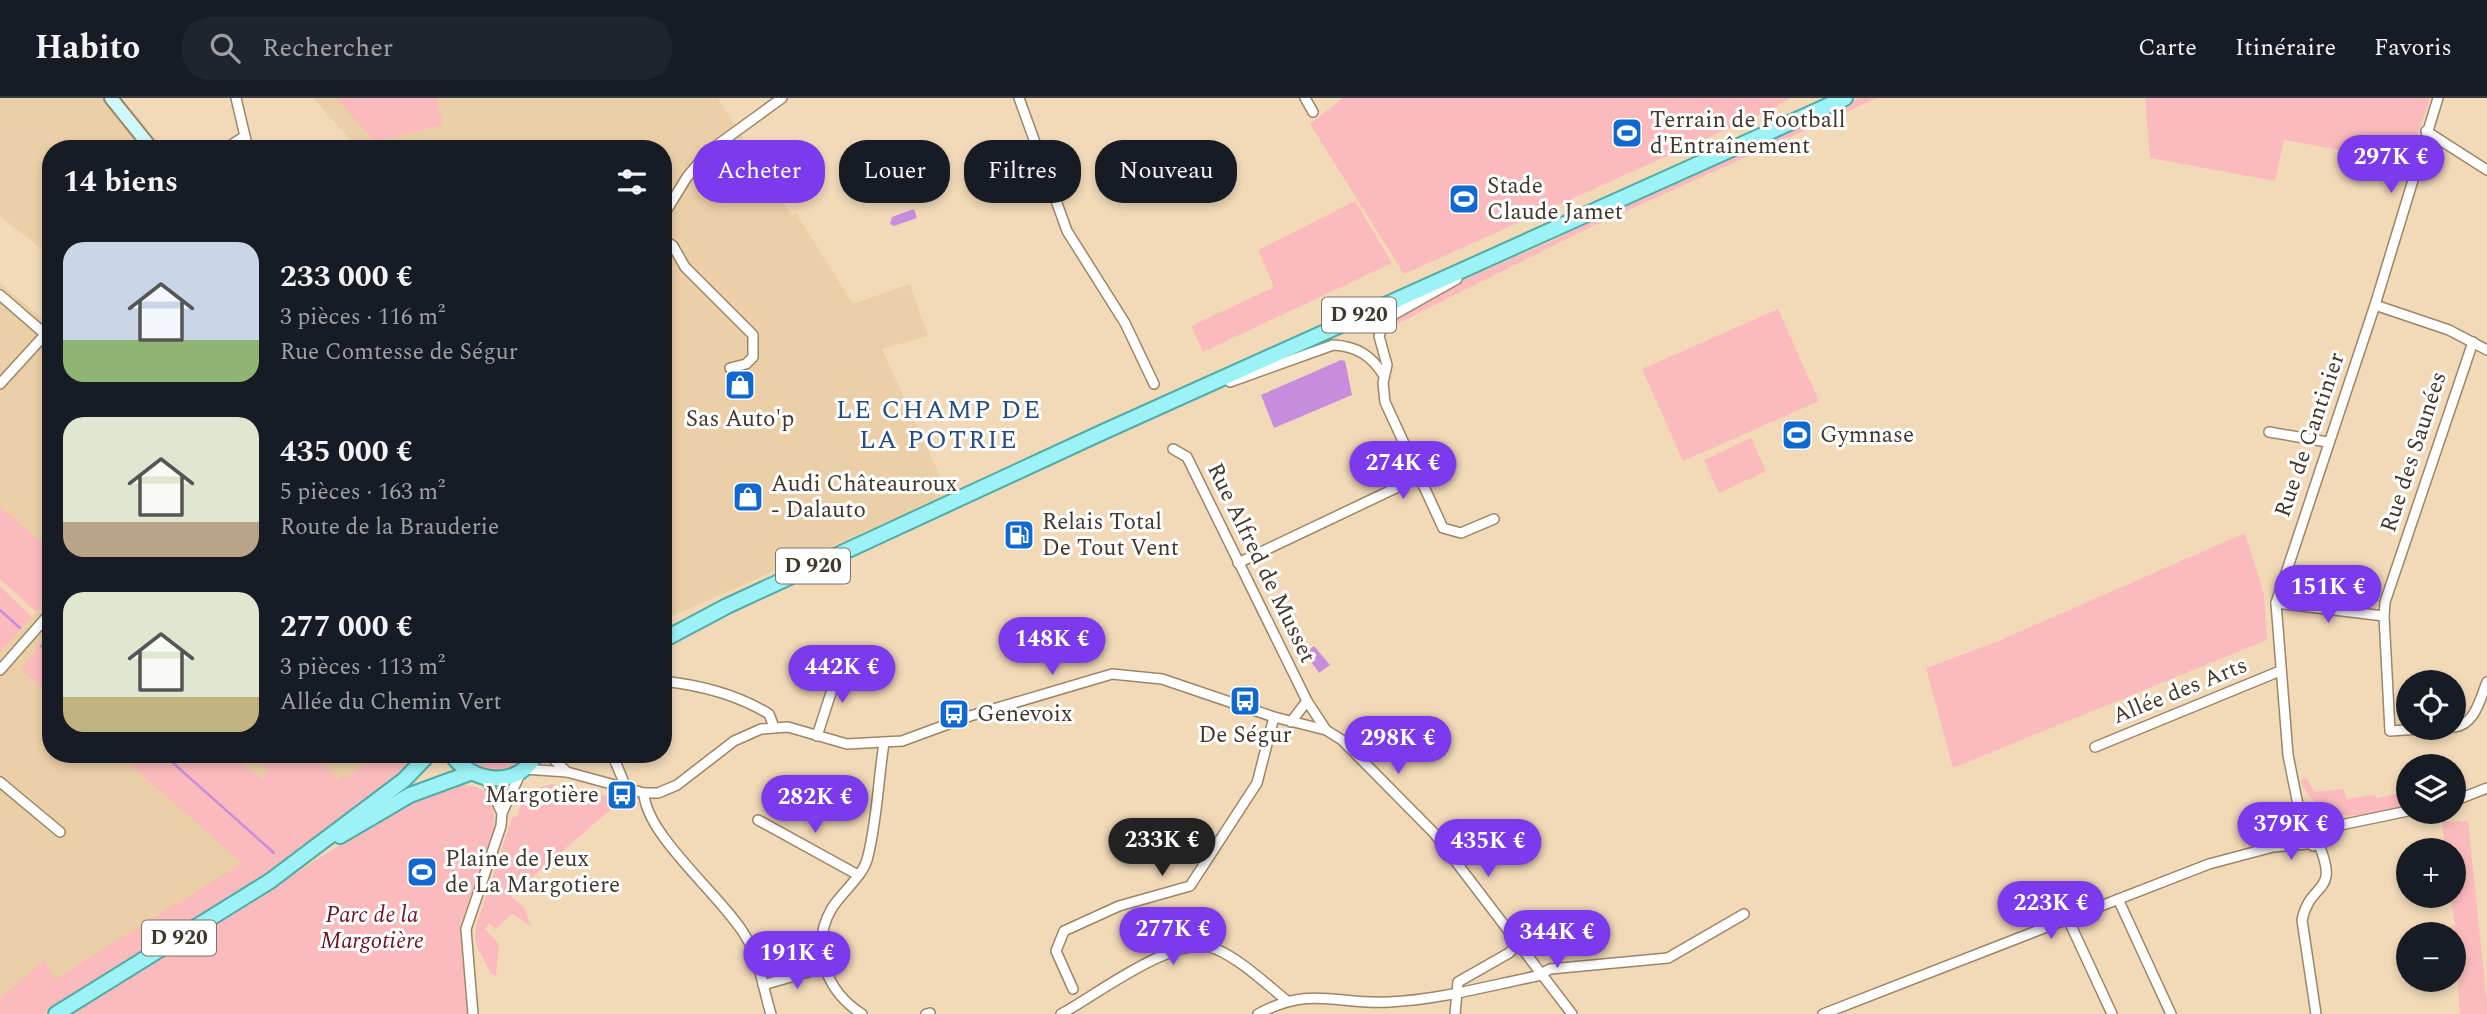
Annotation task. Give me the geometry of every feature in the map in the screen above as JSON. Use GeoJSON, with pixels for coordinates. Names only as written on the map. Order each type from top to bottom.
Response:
{"type":"FeatureCollection","features":[{"type":"Feature","properties":{"kind":"main road","name":"D 920"},"geometry":{"type":"LineString","coordinates":[[672,635],[727,606],[1190,393],[1845,98]]}},
{"type":"Feature","properties":{"kind":"main road","name":"D 920"},"geometry":{"type":"LineString","coordinates":[[672,627],[727,606]]}},
{"type":"Feature","properties":{"kind":"main road","name":"D 920"},"geometry":{"type":"LineString","coordinates":[[56,1014],[270,881],[404,780],[420,763]]}},
{"type":"Feature","properties":{"kind":"main road"},"geometry":{"type":"LineString","coordinates":[[460,763],[470,773],[486,779],[505,779],[522,771],[529,763]]}},
{"type":"Feature","properties":{"kind":"main road","name":"D 920"},"geometry":{"type":"LineString","coordinates":[[299,859],[410,795],[470,773]]}},
{"type":"Feature","properties":{"kind":"street"},"geometry":{"type":"LineString","coordinates":[[111,98],[145,140]]}},
{"type":"Feature","properties":{"kind":"street"},"geometry":{"type":"LineString","coordinates":[[236,98],[245,140]]}},
{"type":"Feature","properties":{"kind":"street"},"geometry":{"type":"LineString","coordinates":[[672,201],[709,150],[782,98]]}},
{"type":"Feature","properties":{"kind":"street"},"geometry":{"type":"LineString","coordinates":[[1019,98],[1067,231],[1125,323],[1154,384]]}},
{"type":"Feature","properties":{"kind":"street"},"geometry":{"type":"LineString","coordinates":[[1305,98],[1313,112]]}},
{"type":"Feature","properties":{"kind":"street","name":"Rue de Cantinier"},"geometry":{"type":"LineString","coordinates":[[2300,825],[2297,792],[2288,755],[2276,603],[2327,442],[2375,305],[2438,98]]}},
{"type":"Feature","properties":{"kind":"street"},"geometry":{"type":"LineString","coordinates":[[2426,131],[2487,170]]}},
{"type":"Feature","properties":{"kind":"street"},"geometry":{"type":"LineString","coordinates":[[238,140],[244,136]]}},
{"type":"Feature","properties":{"kind":"street"},"geometry":{"type":"LineString","coordinates":[[1494,519],[1461,533],[1447,531],[1438,521],[1385,402],[1384,376],[1387,365],[1379,336],[1387,319],[1530,240]]}},
{"type":"Feature","properties":{"kind":"street"},"geometry":{"type":"LineString","coordinates":[[672,245],[685,267],[752,335],[753,357],[746,364],[730,368]]}},
{"type":"Feature","properties":{"kind":"street"},"geometry":{"type":"LineString","coordinates":[[0,295],[42,326]]}},
{"type":"Feature","properties":{"kind":"street"},"geometry":{"type":"LineString","coordinates":[[2375,305],[2449,330],[2487,349]]}},
{"type":"Feature","properties":{"kind":"street"},"geometry":{"type":"LineString","coordinates":[[0,384],[42,338]]}},
{"type":"Feature","properties":{"kind":"street","name":"Rue des Saunées"},"geometry":{"type":"LineString","coordinates":[[2396,731],[2390,731],[2385,602],[2473,342]]}},
{"type":"Feature","properties":{"kind":"street"},"geometry":{"type":"LineString","coordinates":[[1190,393],[1333,345],[1345,346],[1365,354],[1384,376]]}},
{"type":"Feature","properties":{"kind":"street"},"geometry":{"type":"LineString","coordinates":[[2269,432],[2327,442]]}},
{"type":"Feature","properties":{"kind":"street","name":"Rue Alfred de Musset"},"geometry":{"type":"LineString","coordinates":[[1173,449],[1187,457],[1307,701],[1326,730],[1342,740],[1434,832],[1572,1014]]}},
{"type":"Feature","properties":{"kind":"street"},"geometry":{"type":"LineString","coordinates":[[1238,563],[1419,477]]}},
{"type":"Feature","properties":{"kind":"street"},"geometry":{"type":"LineString","coordinates":[[2276,603],[2384,616]]}},
{"type":"Feature","properties":{"kind":"street"},"geometry":{"type":"LineString","coordinates":[[0,670],[42,622]]}},
{"type":"Feature","properties":{"kind":"street"},"geometry":{"type":"LineString","coordinates":[[817,736],[838,671],[853,664]]}},
{"type":"Feature","properties":{"kind":"street","name":"Allée des Arts"},"geometry":{"type":"LineString","coordinates":[[2095,747],[2280,671]]}},
{"type":"Feature","properties":{"kind":"street"},"geometry":{"type":"LineString","coordinates":[[474,1014],[466,929],[501,826],[502,813],[522,771],[567,772],[644,793],[658,793],[677,785],[734,741],[774,727],[797,729],[847,744],[902,741],[970,716],[1112,674],[1162,679],[1275,717],[1326,730]]}},
{"type":"Feature","properties":{"kind":"street"},"geometry":{"type":"LineString","coordinates":[[672,682],[699,687],[736,699],[769,715],[774,727]]}},
{"type":"Feature","properties":{"kind":"street"},"geometry":{"type":"LineString","coordinates":[[2466,722],[2471,718],[2487,682]]}},
{"type":"Feature","properties":{"kind":"street"},"geometry":{"type":"LineString","coordinates":[[1292,722],[1307,701]]}},
{"type":"Feature","properties":{"kind":"street"},"geometry":{"type":"LineString","coordinates":[[1073,989],[1056,951],[1063,931],[1119,906],[1190,886],[1257,783],[1275,717]]}},
{"type":"Feature","properties":{"kind":"street"},"geometry":{"type":"LineString","coordinates":[[862,1014],[839,995],[822,968],[825,926],[831,909],[858,875],[868,854],[884,743]]}},
{"type":"Feature","properties":{"kind":"street"},"geometry":{"type":"LineString","coordinates":[[558,763],[567,772]]}},
{"type":"Feature","properties":{"kind":"street"},"geometry":{"type":"LineString","coordinates":[[615,763],[623,787]]}},
{"type":"Feature","properties":{"kind":"street"},"geometry":{"type":"LineString","coordinates":[[486,779],[502,813]]}},
{"type":"Feature","properties":{"kind":"street"},"geometry":{"type":"LineString","coordinates":[[0,782],[60,832]]}},
{"type":"Feature","properties":{"kind":"street"},"geometry":{"type":"LineString","coordinates":[[2466,796],[2487,788]]}},
{"type":"Feature","properties":{"kind":"street","name":"Rue de Cantinier"},"geometry":{"type":"LineString","coordinates":[[2297,792],[2315,813]]}},
{"type":"Feature","properties":{"kind":"street"},"geometry":{"type":"LineString","coordinates":[[644,793],[650,815],[747,938],[771,1014]]}},
{"type":"Feature","properties":{"kind":"street"},"geometry":{"type":"LineString","coordinates":[[1822,1014],[2209,864],[2273,847],[2319,845],[2328,839],[2331,827],[2325,817],[2315,813],[2273,847]]}},
{"type":"Feature","properties":{"kind":"street"},"geometry":{"type":"LineString","coordinates":[[2331,827],[2396,813]]}},
{"type":"Feature","properties":{"kind":"street"},"geometry":{"type":"LineString","coordinates":[[758,820],[858,875]]}},
{"type":"Feature","properties":{"kind":"street"},"geometry":{"type":"LineString","coordinates":[[2300,825],[2306,844]]}},
{"type":"Feature","properties":{"kind":"street"},"geometry":{"type":"LineString","coordinates":[[2316,1014],[2302,920],[2305,909],[2322,887],[2328,872],[2319,845]]}},
{"type":"Feature","properties":{"kind":"street"},"geometry":{"type":"LineString","coordinates":[[2118,900],[2171,1014]]}},
{"type":"Feature","properties":{"kind":"street"},"geometry":{"type":"LineString","coordinates":[[1258,1014],[1286,1000],[1335,997],[1391,1002],[1506,982],[1549,969],[1668,958],[1744,914]]}},
{"type":"Feature","properties":{"kind":"street"},"geometry":{"type":"LineString","coordinates":[[2068,919],[2112,1014]]}},
{"type":"Feature","properties":{"kind":"street"},"geometry":{"type":"LineString","coordinates":[[1455,1014],[1458,982],[1495,962],[1519,943]]}},
{"type":"Feature","properties":{"kind":"street"},"geometry":{"type":"LineString","coordinates":[[1061,1014],[1153,960],[1196,946],[1215,948],[1286,1000]]}},
{"type":"Feature","properties":{"kind":"street"},"geometry":{"type":"LineString","coordinates":[[1495,962],[1497,978],[1506,982]]}},
{"type":"Feature","properties":{"kind":"street"},"geometry":{"type":"LineString","coordinates":[[763,985],[822,968]]}},
{"type":"Feature","properties":{"kind":"shaded area"},"geometry":{"type":"Polygon","coordinates":[[[0,98],[105,98],[140,140],[42,140],[42,250],[0,216],[0,98]]]}},
{"type":"Feature","properties":{"kind":"shaded area"},"geometry":{"type":"Polygon","coordinates":[[[313,98],[718,98],[744,140],[693,140],[693,203],[784,203],[792,216],[796,213],[853,304],[910,284],[928,336],[882,349],[945,487],[943,497],[672,616],[672,140],[350,140],[313,98]]]}},
{"type":"Feature","properties":{"kind":"shaded area"},"geometry":{"type":"Polygon","coordinates":[[[914,209],[917,218],[894,226],[890,224],[892,217],[914,209]]]}},
{"type":"Feature","properties":{"kind":"shaded area"},"geometry":{"type":"Polygon","coordinates":[[[0,283],[42,318],[42,545],[0,508],[0,283]]]}},
{"type":"Feature","properties":{"kind":"shaded area"},"geometry":{"type":"Polygon","coordinates":[[[1341,360],[1345,361],[1352,395],[1274,428],[1261,395],[1341,360]]]}},
{"type":"Feature","properties":{"kind":"shaded area"},"geometry":{"type":"Polygon","coordinates":[[[42,606],[42,763],[393,763],[246,870],[0,1014],[0,652],[42,606]]]}},
{"type":"Feature","properties":{"kind":"shaded area"},"geometry":{"type":"Polygon","coordinates":[[[1314,646],[1330,665],[1319,673],[1305,653],[1314,646]]]}},
{"type":"Feature","properties":{"kind":"green space"},"geometry":{"type":"Polygon","coordinates":[[[336,98],[437,98],[443,125],[373,140],[336,98]]]}},
{"type":"Feature","properties":{"kind":"green space","name":"Stade Claude Jamet"},"geometry":{"type":"Polygon","coordinates":[[[1343,98],[1790,98],[1774,108],[1404,274],[1310,124],[1343,98]]]}},
{"type":"Feature","properties":{"kind":"green space"},"geometry":{"type":"Polygon","coordinates":[[[1859,98],[1877,98],[1593,226],[1387,329],[1396,318],[1413,306],[1463,280],[1539,247],[1667,183],[1859,98]]]}},
{"type":"Feature","properties":{"kind":"green space"},"geometry":{"type":"Polygon","coordinates":[[[2145,98],[2430,98],[2408,162],[2284,140],[2275,181],[2150,158],[2145,98]]]}},
{"type":"Feature","properties":{"kind":"green space"},"geometry":{"type":"Polygon","coordinates":[[[1355,201],[1392,263],[1203,352],[1191,326],[1274,287],[1258,250],[1355,201]]]}},
{"type":"Feature","properties":{"kind":"green space"},"geometry":{"type":"Polygon","coordinates":[[[1778,309],[1819,401],[1683,461],[1642,369],[1778,309]]]}},
{"type":"Feature","properties":{"kind":"green space"},"geometry":{"type":"Polygon","coordinates":[[[1751,438],[1766,471],[1719,493],[1704,460],[1751,438]]]}},
{"type":"Feature","properties":{"kind":"green space"},"geometry":{"type":"Polygon","coordinates":[[[0,506],[42,543],[42,605],[36,612],[0,579],[0,506]]]}},
{"type":"Feature","properties":{"kind":"green space"},"geometry":{"type":"Polygon","coordinates":[[[2245,533],[2264,594],[2267,640],[1953,768],[1926,668],[1996,642],[2245,533]]]}},
{"type":"Feature","properties":{"kind":"green space"},"geometry":{"type":"Polygon","coordinates":[[[0,586],[32,617],[0,652],[0,586]]]}},
{"type":"Feature","properties":{"kind":"green space"},"geometry":{"type":"Polygon","coordinates":[[[42,641],[42,688],[21,670],[42,641]]]}},
{"type":"Feature","properties":{"kind":"green space"},"geometry":{"type":"Polygon","coordinates":[[[128,763],[241,763],[263,779],[269,771],[261,766],[264,763],[324,763],[337,779],[343,775],[346,778],[365,763],[416,763],[398,779],[349,811],[232,898],[43,1014],[0,1014],[0,999],[44,960],[55,979],[242,863],[128,763]]]}},
{"type":"Feature","properties":{"kind":"green space"},"geometry":{"type":"Polygon","coordinates":[[[464,763],[524,763],[486,779],[464,763]]]}},
{"type":"Feature","properties":{"kind":"green space"},"geometry":{"type":"Polygon","coordinates":[[[2306,777],[2315,792],[2344,789],[2346,799],[2396,794],[2396,809],[2361,815],[2333,813],[2310,797],[2300,781],[2306,777]]]}},
{"type":"Feature","properties":{"kind":"green space"},"geometry":{"type":"Polygon","coordinates":[[[551,784],[623,799],[510,896],[524,907],[531,926],[512,914],[496,929],[489,923],[485,929],[499,944],[496,976],[491,974],[475,942],[476,926],[512,818],[518,815],[529,794],[551,784]]]}},
{"type":"Feature","properties":{"kind":"green space","name":"Parc de la Margotière"},"geometry":{"type":"Polygon","coordinates":[[[448,787],[477,787],[488,794],[494,813],[494,831],[460,926],[467,1014],[73,1014],[409,801],[448,787]]]}},
{"type":"Feature","properties":{"kind":"green space"},"geometry":{"type":"Polygon","coordinates":[[[2466,821],[2487,1014],[2460,1014],[2458,992],[2466,992],[2466,922],[2454,922],[2453,908],[2466,908],[2466,838],[2444,838],[2442,824],[2466,824],[2466,821]]]}},
{"type":"Feature","properties":{"kind":"waterway"},"geometry":{"type":"LineString","coordinates":[[0,610],[20,628]]}},
{"type":"Feature","properties":{"kind":"waterway"},"geometry":{"type":"LineString","coordinates":[[173,763],[274,853]]}},
{"type":"Feature","properties":{"kind":"place","name":"Terrain de Football d'Entraînement"},"geometry":{"type":"Point","coordinates":[1627,133]}},
{"type":"Feature","properties":{"kind":"place","name":"Stade Claude Jamet"},"geometry":{"type":"Point","coordinates":[1464,199]}},
{"type":"Feature","properties":{"kind":"place","name":"Sas Auto'p"},"geometry":{"type":"Point","coordinates":[740,385]}},
{"type":"Feature","properties":{"kind":"place","name":"Gymnase"},"geometry":{"type":"Point","coordinates":[1797,435]}},
{"type":"Feature","properties":{"kind":"place","name":"Audi Châteauroux - Dalauto"},"geometry":{"type":"Point","coordinates":[748,497]}},
{"type":"Feature","properties":{"kind":"place","name":"Relais Total De Tout Vent"},"geometry":{"type":"Point","coordinates":[1019,535]}},
{"type":"Feature","properties":{"kind":"place","name":"De Ségur"},"geometry":{"type":"Point","coordinates":[1245,701]}},
{"type":"Feature","properties":{"kind":"place","name":"Genevoix"},"geometry":{"type":"Point","coordinates":[954,714]}},
{"type":"Feature","properties":{"kind":"place","name":"Margotière"},"geometry":{"type":"Point","coordinates":[622,795]}},
{"type":"Feature","properties":{"kind":"place","name":"Plaine de Jeux de La Margotiere"},"geometry":{"type":"Point","coordinates":[422,872]}},
{"type":"Feature","properties":{"kind":"district","name":"LE CHAMP DE LA POTRIE"},"geometry":{"type":"Point","coordinates":[939,425]}}]}
